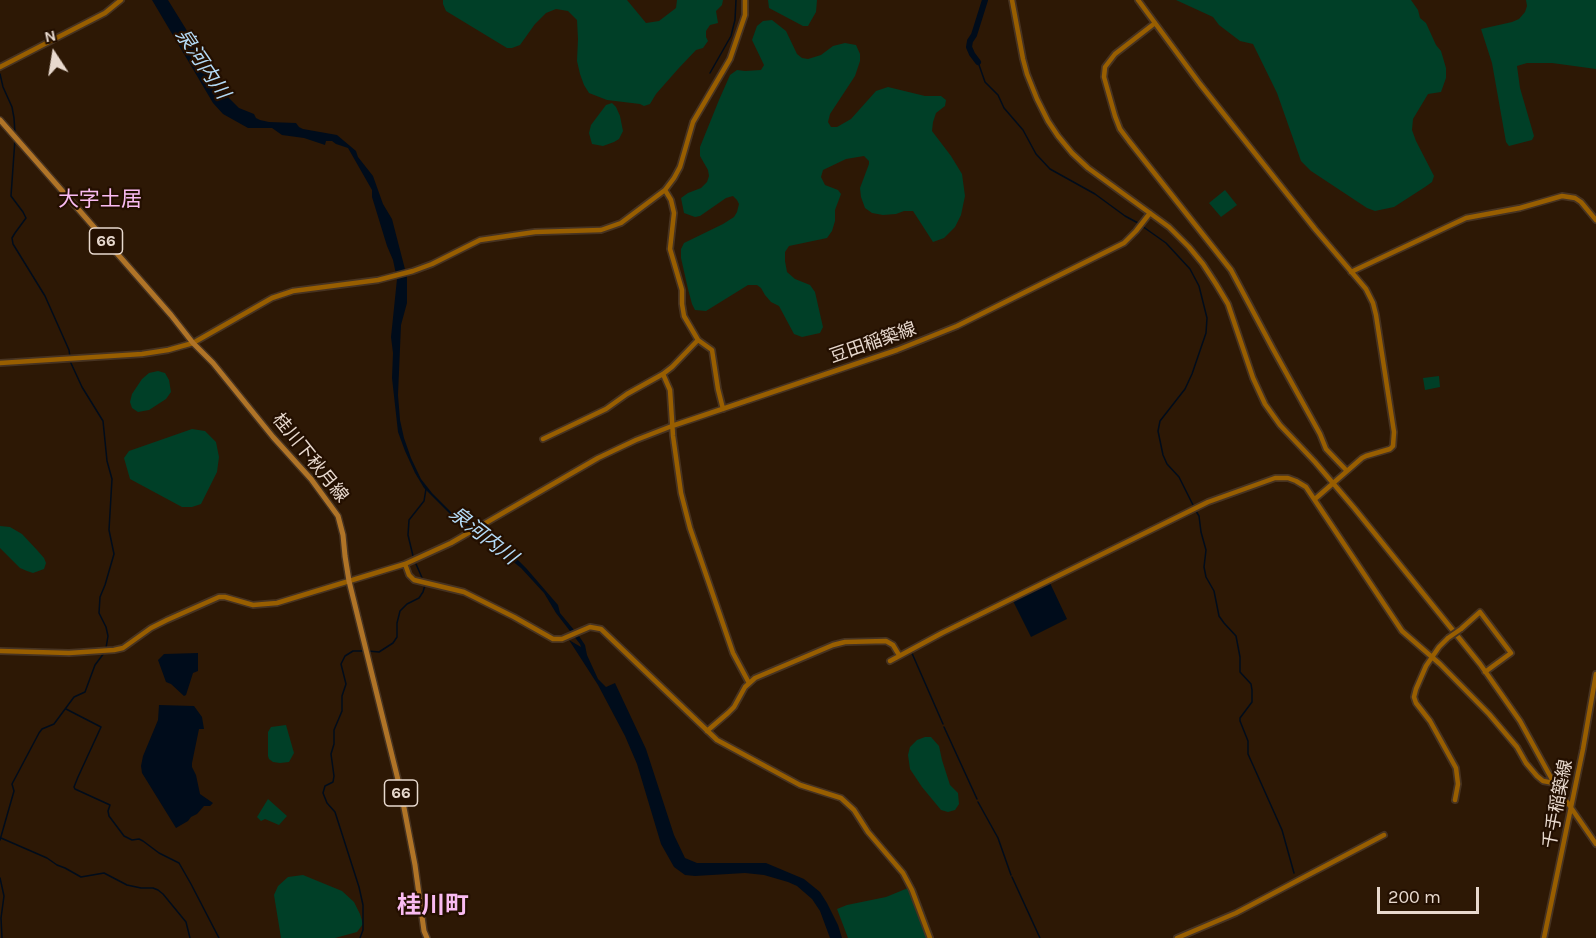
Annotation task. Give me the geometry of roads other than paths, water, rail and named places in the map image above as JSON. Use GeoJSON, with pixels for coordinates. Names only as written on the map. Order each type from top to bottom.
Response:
{"type":"FeatureCollection","features":[{"type":"Feature","properties":{"kind":"main road","name":"桂川下秋月線"},"geometry":{"type":"LineString","coordinates":[[0,120],[193,343],[213,363],[273,437],[311,479],[338,516],[349,581],[401,792],[427,938]]}},
{"type":"Feature","properties":{"kind":"street"},"geometry":{"type":"LineString","coordinates":[[1,67],[105,13],[121,0]]}},
{"type":"Feature","properties":{"kind":"street"},"geometry":{"type":"LineString","coordinates":[[0,363],[142,354],[168,350],[193,343],[279,295],[293,291],[387,278],[432,264],[480,240],[535,232],[610,228],[633,215],[665,190],[674,178],[680,167],[693,122],[730,59],[745,15],[744,0]]}},
{"type":"Feature","properties":{"kind":"street"},"geometry":{"type":"LineString","coordinates":[[1012,0],[1027,74],[1048,121],[1067,147],[1088,168],[1168,227],[1189,247],[1210,274],[1228,304],[1249,369],[1265,404],[1280,426],[1333,483],[1458,636],[1523,725],[1554,783],[1596,844]]}},
{"type":"Feature","properties":{"kind":"street"},"geometry":{"type":"LineString","coordinates":[[1138,0],[1200,84],[1366,289],[1373,303],[1394,442],[1392,448],[1366,456],[1315,499]]}},
{"type":"Feature","properties":{"kind":"street"},"geometry":{"type":"LineString","coordinates":[[1155,23],[1115,54],[1105,67],[1104,77],[1120,129],[1231,270],[1326,449],[1347,471]]}},
{"type":"Feature","properties":{"kind":"street"},"geometry":{"type":"LineString","coordinates":[[665,190],[671,200],[674,213],[670,249],[682,290],[684,316],[698,340],[712,350],[723,409]]}},
{"type":"Feature","properties":{"kind":"street"},"geometry":{"type":"LineString","coordinates":[[1351,272],[1466,218],[1520,208],[1562,196],[1575,198],[1581,202],[1596,220]]}},
{"type":"Feature","properties":{"kind":"street","name":"豆田稲築線"},"geometry":{"type":"LineString","coordinates":[[0,651],[58,653],[114,650],[123,648],[151,628],[219,597],[263,605],[302,596],[405,564],[463,536],[598,458],[636,440],[930,338],[992,309],[1127,241],[1150,213]]}},
{"type":"Feature","properties":{"kind":"street"},"geometry":{"type":"LineString","coordinates":[[543,439],[606,409],[663,374],[698,340]]}},
{"type":"Feature","properties":{"kind":"street"},"geometry":{"type":"LineString","coordinates":[[663,374],[670,390],[672,426],[681,493],[690,528],[733,653],[749,682]]}},
{"type":"Feature","properties":{"kind":"street"},"geometry":{"type":"LineString","coordinates":[[890,661],[1000,604],[1214,500],[1280,477],[1296,481],[1306,487],[1402,631],[1432,657],[1501,728],[1517,747],[1531,771],[1543,781],[1554,783]]}},
{"type":"Feature","properties":{"kind":"street"},"geometry":{"type":"LineString","coordinates":[[405,564],[414,580],[464,592],[553,639],[558,640],[595,627],[603,631],[707,731],[723,743],[800,785],[841,798],[848,803],[868,832],[903,873],[930,938]]}},
{"type":"Feature","properties":{"kind":"street"},"geometry":{"type":"LineString","coordinates":[[1455,800],[1458,784],[1456,768],[1430,721],[1416,703],[1414,699],[1416,689],[1424,670],[1439,647],[1480,612],[1511,653],[1485,672]]}},
{"type":"Feature","properties":{"kind":"street"},"geometry":{"type":"LineString","coordinates":[[707,731],[728,714],[749,682],[833,645],[845,642],[886,641],[893,645],[899,656]]}},
{"type":"Feature","properties":{"kind":"street","name":"千手稲築線"},"geometry":{"type":"LineString","coordinates":[[1544,938],[1596,674]]}},
{"type":"Feature","properties":{"kind":"street"},"geometry":{"type":"LineString","coordinates":[[1177,938],[1236,913],[1384,835]]}},
{"type":"Feature","properties":{"kind":"water","name":"泉河内川"},"geometry":{"type":"Polygon","coordinates":[[[152,0],[168,0],[228,97],[239,108],[254,114],[260,120],[296,123],[303,129],[337,135],[356,151],[373,176],[383,204],[392,219],[407,277],[407,303],[401,325],[398,395],[400,420],[411,458],[421,479],[458,519],[485,533],[495,545],[502,550],[509,551],[526,568],[558,605],[560,613],[585,645],[598,679],[606,687],[615,683],[646,749],[674,835],[685,858],[697,863],[766,863],[804,879],[820,892],[838,925],[842,938],[830,938],[820,911],[812,899],[797,886],[788,882],[764,875],[745,873],[685,875],[674,867],[661,844],[637,764],[625,736],[598,685],[569,640],[581,647],[580,644],[544,593],[521,568],[482,534],[457,521],[424,488],[405,451],[398,432],[392,378],[391,337],[397,279],[372,197],[372,190],[348,148],[332,141],[326,141],[325,145],[304,138],[282,135],[272,128],[248,128],[223,114],[213,103],[152,0]]]}},
{"type":"Feature","properties":{"kind":"water"},"geometry":{"type":"Polygon","coordinates":[[[1050,583],[1067,619],[1031,637],[1013,601],[1050,583]]]}},
{"type":"Feature","properties":{"kind":"water"},"geometry":{"type":"Polygon","coordinates":[[[198,653],[198,671],[193,673],[184,696],[166,682],[158,660],[164,654],[198,653]]]}},
{"type":"Feature","properties":{"kind":"water"},"geometry":{"type":"Polygon","coordinates":[[[159,705],[194,706],[202,717],[204,729],[199,729],[192,767],[200,794],[213,803],[210,806],[204,806],[197,814],[176,828],[142,773],[141,766],[158,720],[159,705]]]}},
{"type":"Feature","properties":{"kind":"waterway"},"geometry":{"type":"LineString","coordinates":[[710,73],[731,36],[736,0]]}},
{"type":"Feature","properties":{"kind":"waterway"},"geometry":{"type":"LineString","coordinates":[[978,62],[969,47],[985,0]]}},
{"type":"Feature","properties":{"kind":"waterway"},"geometry":{"type":"LineString","coordinates":[[978,62],[985,82],[998,95],[1004,108],[1023,130],[1036,154],[1050,169],[1095,194],[1138,223]]}},
{"type":"Feature","properties":{"kind":"waterway"},"geometry":{"type":"LineString","coordinates":[[0,74],[12,107],[15,134]]}},
{"type":"Feature","properties":{"kind":"waterway"},"geometry":{"type":"LineString","coordinates":[[15,139],[11,196],[26,218],[12,238],[13,244],[45,296],[70,357]]}},
{"type":"Feature","properties":{"kind":"waterway"},"geometry":{"type":"LineString","coordinates":[[1142,226],[1166,243],[1190,269],[1199,286],[1207,318],[1206,333],[1192,374],[1185,389],[1160,421],[1158,431],[1167,464],[1179,477],[1194,507]]}},
{"type":"Feature","properties":{"kind":"waterway"},"geometry":{"type":"LineString","coordinates":[[70,361],[82,387],[103,421],[107,461],[112,479],[109,530],[114,554],[100,597],[99,613],[108,636],[106,648]]}},
{"type":"Feature","properties":{"kind":"waterway"},"geometry":{"type":"LineString","coordinates":[[413,556],[408,535],[409,520],[424,501],[426,489]]}},
{"type":"Feature","properties":{"kind":"waterway"},"geometry":{"type":"LineString","coordinates":[[1196,511],[1206,550],[1204,567],[1206,577],[1214,591],[1219,616],[1236,636],[1240,672],[1251,684],[1252,702],[1240,718],[1248,741],[1248,754],[1282,830],[1294,873]]}},
{"type":"Feature","properties":{"kind":"waterway"},"geometry":{"type":"LineString","coordinates":[[416,564],[423,580]]}},
{"type":"Feature","properties":{"kind":"waterway"},"geometry":{"type":"LineString","coordinates":[[368,651],[379,652],[393,643],[397,637],[400,611],[407,604],[419,598],[425,585]]}},
{"type":"Feature","properties":{"kind":"waterway"},"geometry":{"type":"LineString","coordinates":[[932,641],[1008,603]]}},
{"type":"Feature","properties":{"kind":"waterway"},"geometry":{"type":"LineString","coordinates":[[360,938],[363,930],[363,905],[359,887],[335,812],[327,803],[323,793],[325,786],[333,782],[334,776],[331,754],[334,730],[342,711],[342,696],[346,684],[341,664],[345,656],[353,651],[363,651]]}},
{"type":"Feature","properties":{"kind":"waterway"},"geometry":{"type":"LineString","coordinates":[[911,651],[943,724]]}},
{"type":"Feature","properties":{"kind":"waterway"},"geometry":{"type":"LineString","coordinates":[[0,840],[14,791],[12,784],[39,733],[42,729],[54,724],[74,697],[85,692],[95,665],[104,653]]}},
{"type":"Feature","properties":{"kind":"waterway"},"geometry":{"type":"LineString","coordinates":[[66,709],[101,727],[78,777],[75,789],[110,805],[109,816],[124,836],[132,840],[139,839],[179,863],[219,938]]}},
{"type":"Feature","properties":{"kind":"waterway"},"geometry":{"type":"LineString","coordinates":[[944,727],[977,799]]}},
{"type":"Feature","properties":{"kind":"waterway"},"geometry":{"type":"LineString","coordinates":[[978,802],[998,838],[1011,875]]}},
{"type":"Feature","properties":{"kind":"waterway"},"geometry":{"type":"LineString","coordinates":[[1,838],[47,858],[81,877],[104,873],[127,885],[158,890],[186,922],[190,938]]}},
{"type":"Feature","properties":{"kind":"waterway"},"geometry":{"type":"LineString","coordinates":[[1012,877],[1040,938]]}},
{"type":"Feature","properties":{"kind":"waterway"},"geometry":{"type":"LineString","coordinates":[[0,878],[4,896],[1,918],[2,938]]}},
{"type":"Feature","properties":{"kind":"district","name":"大字土居"},"geometry":{"type":"Point","coordinates":[100,200]}},
{"type":"Feature","properties":{"kind":"district","name":"桂川町"},"geometry":{"type":"Point","coordinates":[433,906]}}]}
